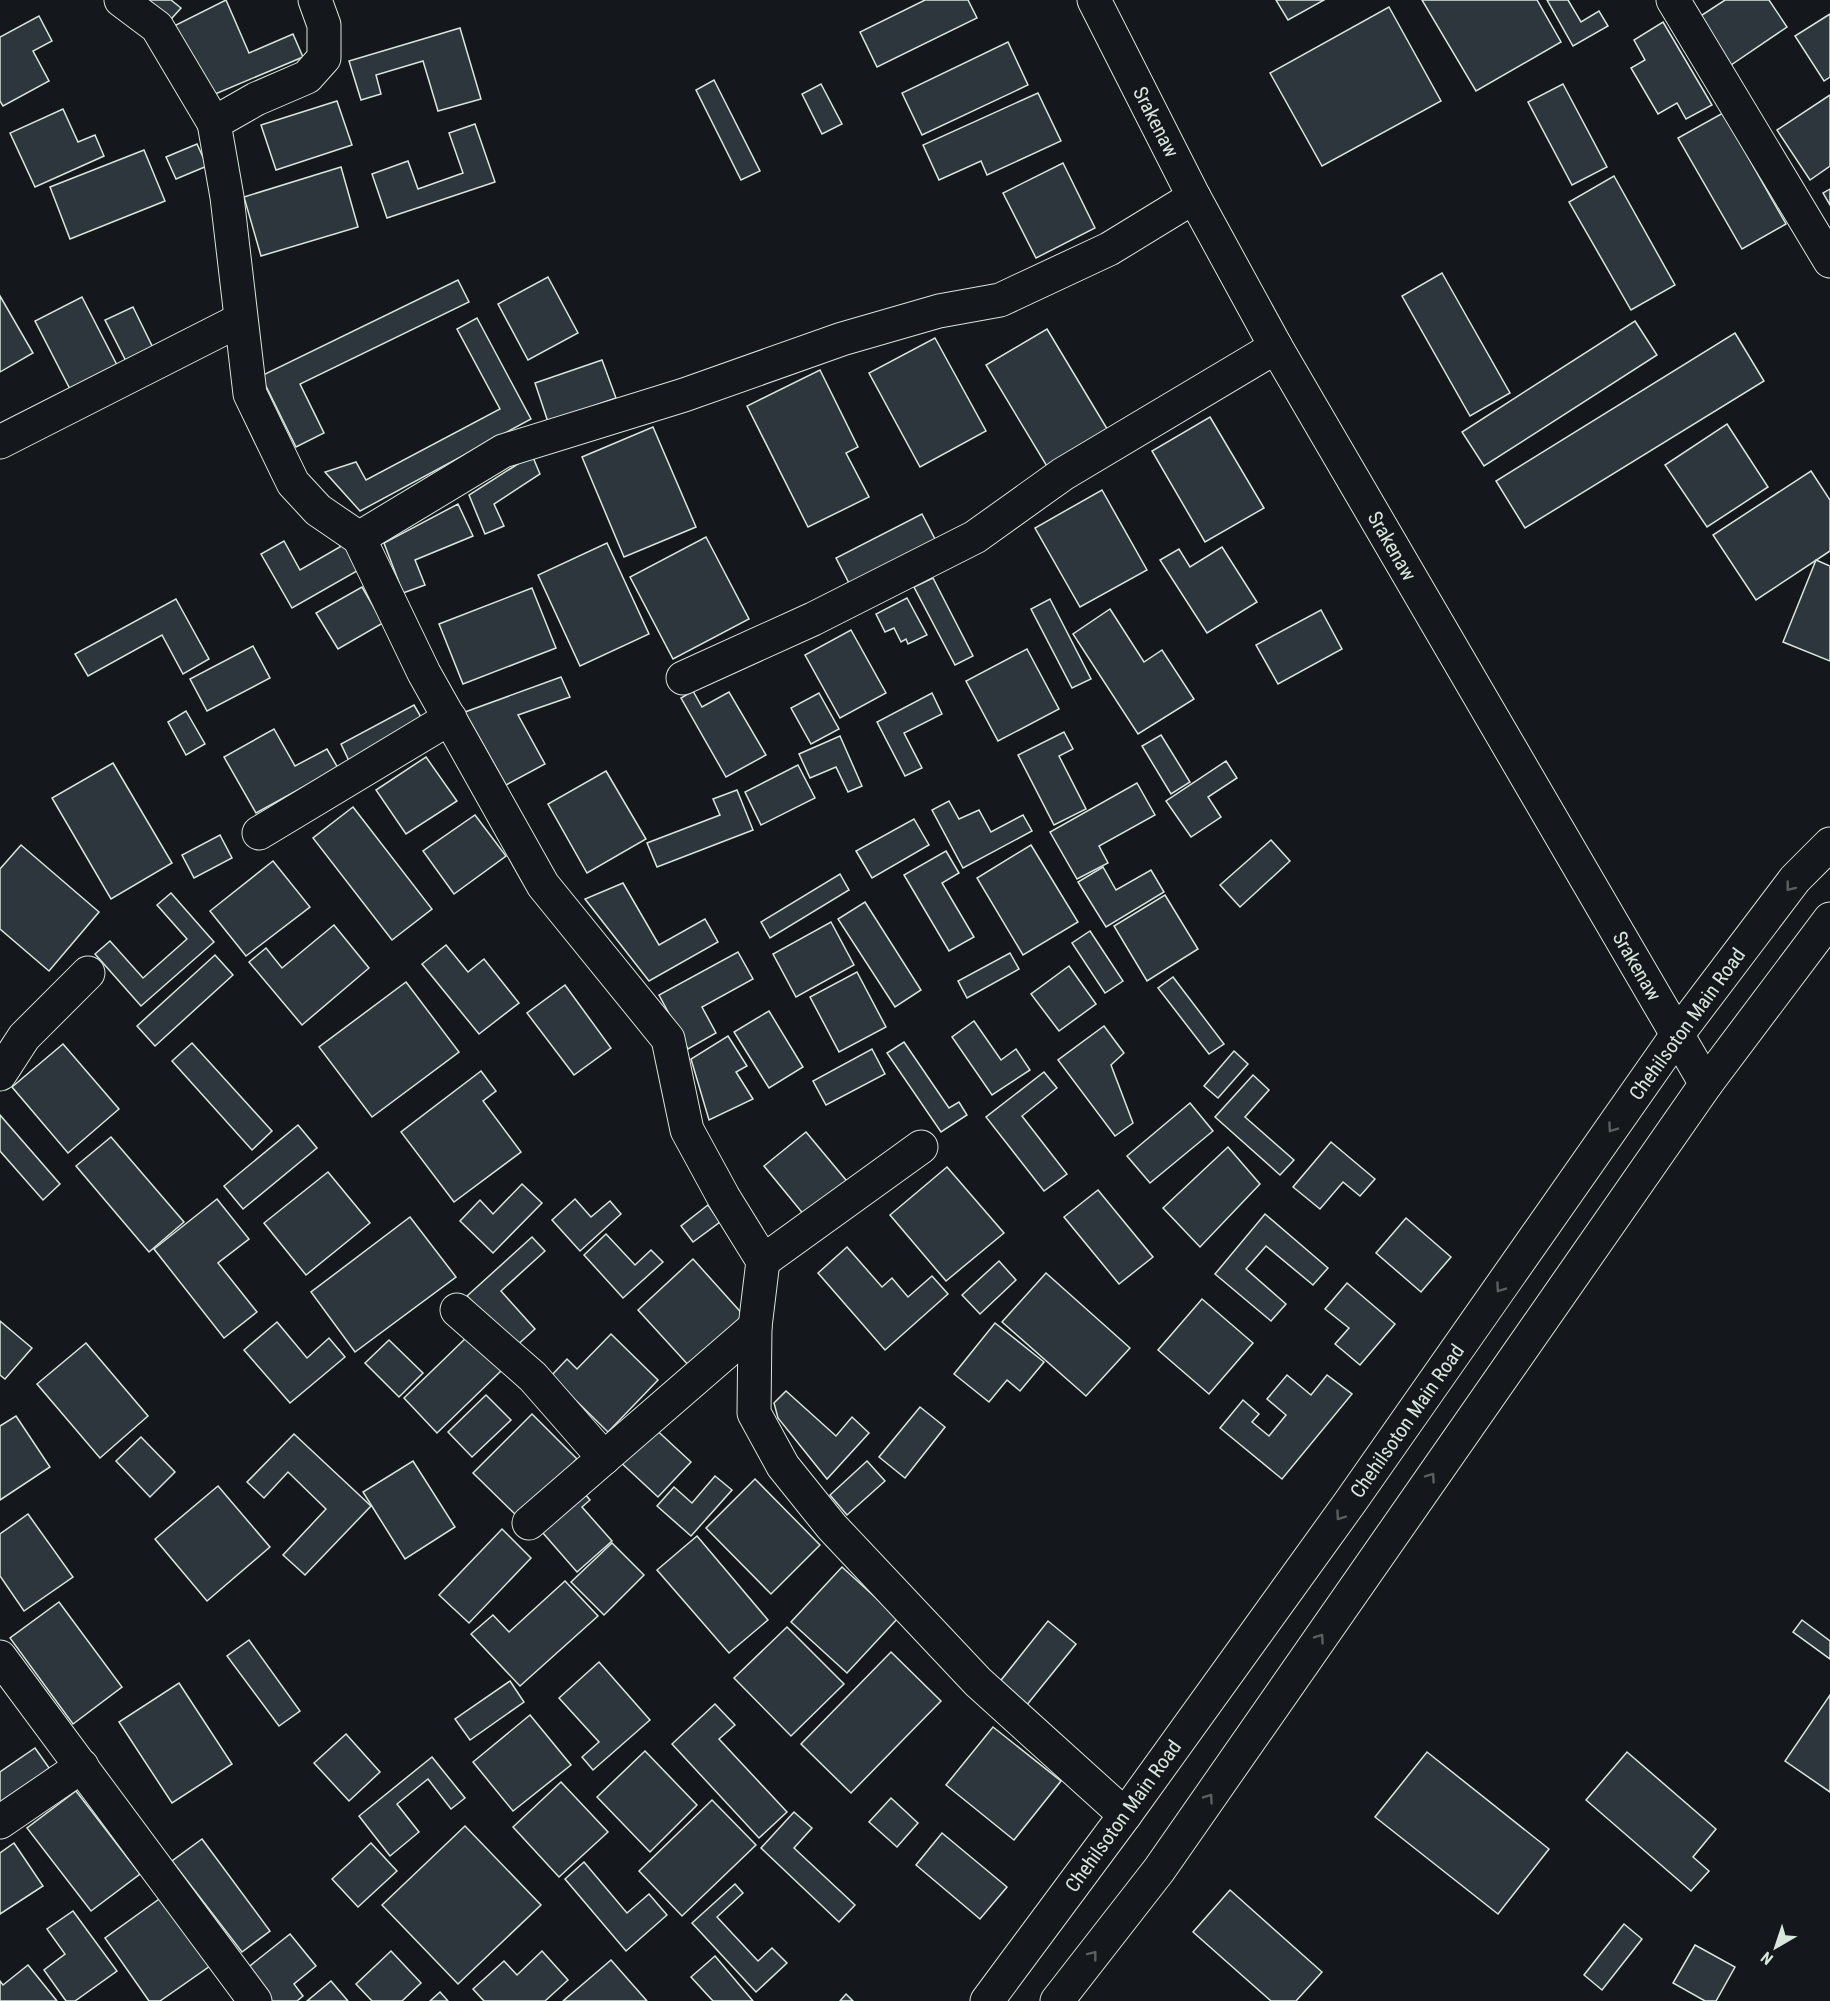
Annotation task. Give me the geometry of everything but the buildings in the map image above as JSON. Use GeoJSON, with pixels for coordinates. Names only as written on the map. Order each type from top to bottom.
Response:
{"type":"FeatureCollection","features":[{"type":"Feature","properties":{"kind":"street"},"geometry":{"type":"LineString","coordinates":[[121,0],[157,27],[214,123],[227,197],[250,394],[293,483],[318,510],[359,538],[424,673],[543,885],[668,1039],[687,1130],[724,1198],[763,1261],[755,1327],[754,1413],[783,1466],[832,1527],[978,1682],[1125,1815]]}},
{"type":"Feature","properties":{"kind":"street"},"geometry":{"type":"LineString","coordinates":[[214,123],[256,99],[307,77],[324,58],[324,25],[315,0]]}},
{"type":"Feature","properties":{"kind":"street","name":"Srakenaw"},"geometry":{"type":"LineString","coordinates":[[1094,0],[1194,197],[1276,347],[1706,1084]]}},
{"type":"Feature","properties":{"kind":"street"},"geometry":{"type":"LineString","coordinates":[[1672,0],[1830,261]]}},
{"type":"Feature","properties":{"kind":"street"},"geometry":{"type":"LineString","coordinates":[[359,538],[503,451],[684,395],[842,339],[939,311],[1000,300],[1109,249],[1194,197]]}},
{"type":"Feature","properties":{"kind":"street"},"geometry":{"type":"LineString","coordinates":[[0,442],[240,320]]}},
{"type":"Feature","properties":{"kind":"street"},"geometry":{"type":"LineString","coordinates":[[683,678],[813,619],[975,537],[1063,474],[1276,347]]}},
{"type":"Feature","properties":{"kind":"street"},"geometry":{"type":"LineString","coordinates":[[259,833],[450,718]]}},
{"type":"Feature","properties":{"kind":"street","name":"Chehilsoton Main Road"},"geometry":{"type":"LineString","coordinates":[[987,2001],[1125,1815],[1351,1501],[1677,1035],[1795,879],[1830,844]]}},
{"type":"Feature","properties":{"kind":"street"},"geometry":{"type":"LineString","coordinates":[[1057,2001],[1159,1870],[1706,1084],[1830,919]]}},
{"type":"Feature","properties":{"kind":"street"},"geometry":{"type":"LineString","coordinates":[[0,1074],[24,1037],[88,974]]}},
{"type":"Feature","properties":{"kind":"street"},"geometry":{"type":"LineString","coordinates":[[763,1261],[921,1147]]}},
{"type":"Feature","properties":{"kind":"street"},"geometry":{"type":"LineString","coordinates":[[457,1310],[533,1377],[604,1458]]}},
{"type":"Feature","properties":{"kind":"street"},"geometry":{"type":"LineString","coordinates":[[529,1522],[755,1327]]}},
{"type":"Feature","properties":{"kind":"street"},"geometry":{"type":"LineString","coordinates":[[0,1657],[255,2001]]}},
{"type":"Feature","properties":{"kind":"street"},"geometry":{"type":"LineString","coordinates":[[0,1822],[82,1766]]}}]}
